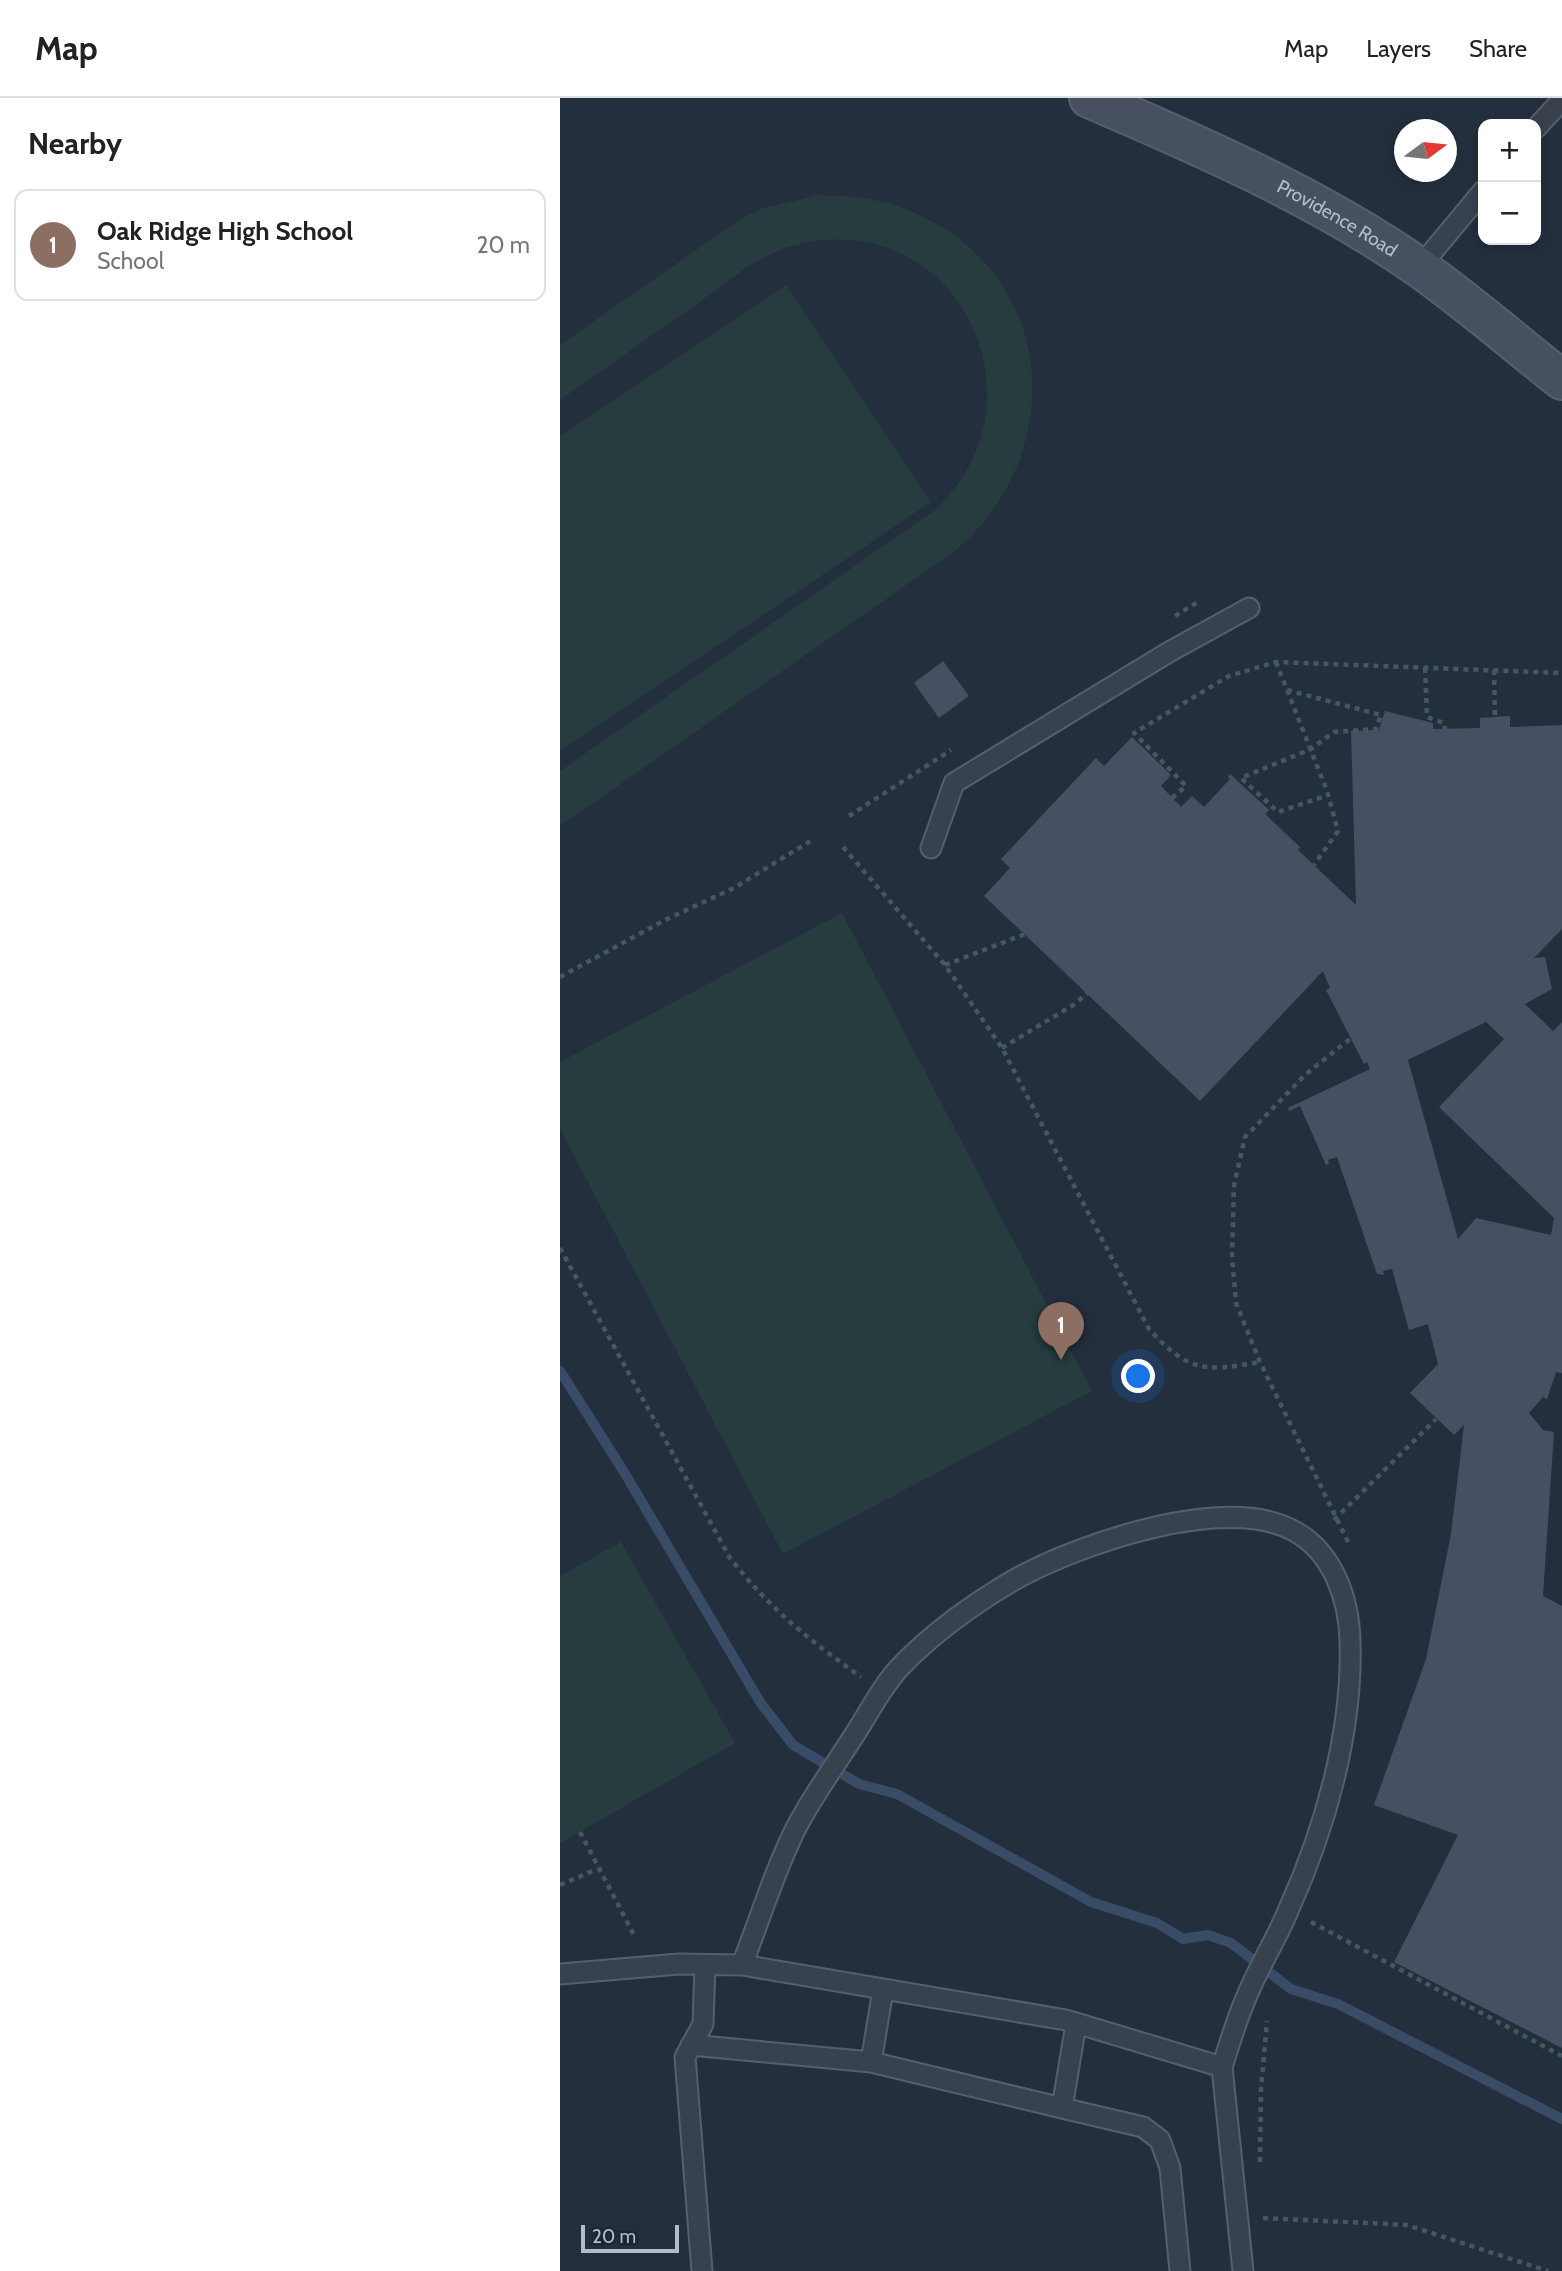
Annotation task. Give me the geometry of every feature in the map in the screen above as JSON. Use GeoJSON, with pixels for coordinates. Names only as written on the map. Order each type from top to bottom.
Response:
{"type":"FeatureCollection","features":[{"type":"Feature","properties":{"kind":"street","name":"Providence Road"},"geometry":{"type":"LineString","coordinates":[[1089,98],[1189,141],[1299,195],[1419,268],[1562,380]]}},
{"type":"Feature","properties":{"kind":"lane"},"geometry":{"type":"LineString","coordinates":[[1541,123],[1562,100]]}},
{"type":"Feature","properties":{"kind":"lane"},"geometry":{"type":"LineString","coordinates":[[1419,268],[1478,197]]}},
{"type":"Feature","properties":{"kind":"lane"},"geometry":{"type":"LineString","coordinates":[[931,848],[954,783],[1169,652],[1249,608]]}},
{"type":"Feature","properties":{"kind":"lane"},"geometry":{"type":"LineString","coordinates":[[742,1965],[796,1827],[818,1791],[900,1667],[958,1615],[1017,1578],[1093,1545],[1162,1525],[1223,1519],[1258,1520],[1293,1530],[1314,1545],[1331,1566],[1345,1599],[1350,1641],[1347,1694],[1327,1805],[1289,1910],[1244,2002],[1222,2067],[1244,2271]]}},
{"type":"Feature","properties":{"kind":"lane"},"geometry":{"type":"LineString","coordinates":[[560,1974],[679,1964],[742,1965],[1076,2024],[1222,2067]]}},
{"type":"Feature","properties":{"kind":"lane"},"geometry":{"type":"LineString","coordinates":[[702,2271],[685,2057],[703,2024],[705,1966]]}},
{"type":"Feature","properties":{"kind":"lane"},"geometry":{"type":"LineString","coordinates":[[872,2062],[883,1990]]}},
{"type":"Feature","properties":{"kind":"lane"},"geometry":{"type":"LineString","coordinates":[[1062,2108],[1076,2024]]}},
{"type":"Feature","properties":{"kind":"lane"},"geometry":{"type":"LineString","coordinates":[[691,2045],[872,2062],[1143,2127],[1160,2140],[1170,2168],[1180,2271]]}},
{"type":"Feature","properties":{"kind":"path"},"geometry":{"type":"LineString","coordinates":[[1276,662],[1328,795],[1338,831],[1314,865]]}},
{"type":"Feature","properties":{"kind":"path"},"geometry":{"type":"LineString","coordinates":[[1172,798],[1186,786],[1134,733],[1229,676],[1276,662],[1562,673]]}},
{"type":"Feature","properties":{"kind":"path"},"geometry":{"type":"LineString","coordinates":[[1425,668],[1427,717],[1444,723],[1445,729]]}},
{"type":"Feature","properties":{"kind":"path"},"geometry":{"type":"LineString","coordinates":[[1494,670],[1495,717]]}},
{"type":"Feature","properties":{"kind":"path"},"geometry":{"type":"LineString","coordinates":[[1287,690],[1381,715],[1376,729],[1334,732],[1311,749],[1241,778],[1278,812],[1328,795]]}},
{"type":"Feature","properties":{"kind":"path"},"geometry":{"type":"LineString","coordinates":[[560,977],[665,920],[734,888],[812,841]]}},
{"type":"Feature","properties":{"kind":"path"},"geometry":{"type":"LineString","coordinates":[[843,847],[945,965],[1002,1048],[1149,1329],[1169,1351],[1190,1364],[1218,1370],[1260,1362]]}},
{"type":"Feature","properties":{"kind":"path"},"geometry":{"type":"LineString","coordinates":[[945,965],[1025,934]]}},
{"type":"Feature","properties":{"kind":"path"},"geometry":{"type":"LineString","coordinates":[[1002,1048],[1075,1004],[1087,993]]}},
{"type":"Feature","properties":{"kind":"path"},"geometry":{"type":"LineString","coordinates":[[1336,1518],[1260,1362],[1236,1303],[1232,1256],[1234,1185],[1245,1137],[1306,1074],[1351,1038]]}},
{"type":"Feature","properties":{"kind":"path"},"geometry":{"type":"LineString","coordinates":[[560,1248],[730,1558],[758,1593],[798,1632],[881,1693]]}},
{"type":"Feature","properties":{"kind":"path"},"geometry":{"type":"LineString","coordinates":[[1314,1545],[1336,1518],[1436,1419]]}},
{"type":"Feature","properties":{"kind":"path"},"geometry":{"type":"LineString","coordinates":[[580,1832],[597,1869],[634,1935]]}},
{"type":"Feature","properties":{"kind":"path"},"geometry":{"type":"LineString","coordinates":[[560,1885],[597,1869]]}},
{"type":"Feature","properties":{"kind":"path"},"geometry":{"type":"LineString","coordinates":[[1289,1910],[1562,2056]]}},
{"type":"Feature","properties":{"kind":"path"},"geometry":{"type":"LineString","coordinates":[[1261,2173],[1261,2088],[1267,2014]]}},
{"type":"Feature","properties":{"kind":"path"},"geometry":{"type":"LineString","coordinates":[[1264,2207],[1267,2232]]}},
{"type":"Feature","properties":{"kind":"path"},"geometry":{"type":"LineString","coordinates":[[1238,2217],[1407,2225],[1548,2271]]}},
{"type":"Feature","properties":{"kind":"green space"},"geometry":{"type":"Polygon","coordinates":[[[819,195],[868,199],[897,206],[950,232],[989,268],[1016,311],[1030,360],[1031,411],[1019,461],[994,509],[955,551],[560,826],[560,771],[935,510],[969,465],[986,416],[985,367],[970,320],[941,282],[901,254],[852,240],[795,245],[757,261],[560,400],[560,345],[739,220],[761,209],[819,195]]]}},
{"type":"Feature","properties":{"kind":"green space"},"geometry":{"type":"Polygon","coordinates":[[[786,285],[931,502],[560,751],[560,436],[786,285]]]}},
{"type":"Feature","properties":{"kind":"green space"},"geometry":{"type":"Polygon","coordinates":[[[842,913],[1092,1391],[783,1554],[560,1129],[560,1062],[842,913]]]}},
{"type":"Feature","properties":{"kind":"green space"},"geometry":{"type":"Polygon","coordinates":[[[621,1542],[735,1743],[560,1843],[560,1576],[621,1542]]]}},
{"type":"Feature","properties":{"kind":"building"},"geometry":{"type":"Polygon","coordinates":[[[943,661],[969,696],[939,718],[914,683],[943,661]]]}},
{"type":"Feature","properties":{"kind":"building"},"geometry":{"type":"Polygon","coordinates":[[[1385,711],[1433,723],[1433,729],[1480,728],[1480,718],[1510,716],[1510,727],[1562,725],[1562,929],[1534,958],[1545,957],[1552,989],[1525,1004],[1553,1031],[1562,1022],[1562,1373],[1556,1372],[1547,1399],[1543,1397],[1529,1413],[1543,1430],[1554,1432],[1543,1596],[1562,1606],[1562,2048],[1394,1962],[1458,1835],[1374,1805],[1426,1659],[1451,1534],[1464,1425],[1454,1435],[1410,1393],[1438,1364],[1428,1324],[1409,1330],[1392,1269],[1383,1271],[1384,1275],[1377,1274],[1337,1157],[1328,1160],[1329,1164],[1326,1165],[1300,1106],[1289,1111],[1288,1108],[1370,1069],[1367,1062],[1364,1064],[1326,990],[1330,988],[1323,971],[1200,1101],[984,896],[1010,868],[1001,859],[1096,758],[1104,766],[1132,737],[1171,775],[1161,786],[1181,807],[1192,796],[1204,807],[1230,779],[1230,774],[1269,810],[1265,814],[1300,847],[1298,850],[1356,905],[1351,731],[1379,730],[1385,711]],[[1486,1022],[1408,1060],[1458,1239],[1476,1218],[1551,1235],[1554,1218],[1439,1107],[1504,1039],[1486,1022]]]}},
{"type":"Feature","properties":{"kind":"waterway"},"geometry":{"type":"LineString","coordinates":[[560,1371],[624,1472],[760,1702],[793,1745],[859,1784],[897,1794],[1091,1902],[1157,1923],[1183,1939],[1208,1935],[1231,1943],[1291,1989],[1338,2004],[1562,2119]]}},
{"type":"Feature","properties":{"kind":"place","name":"Oak Ridge High School"},"geometry":{"type":"Point","coordinates":[1061,1360]}}]}
